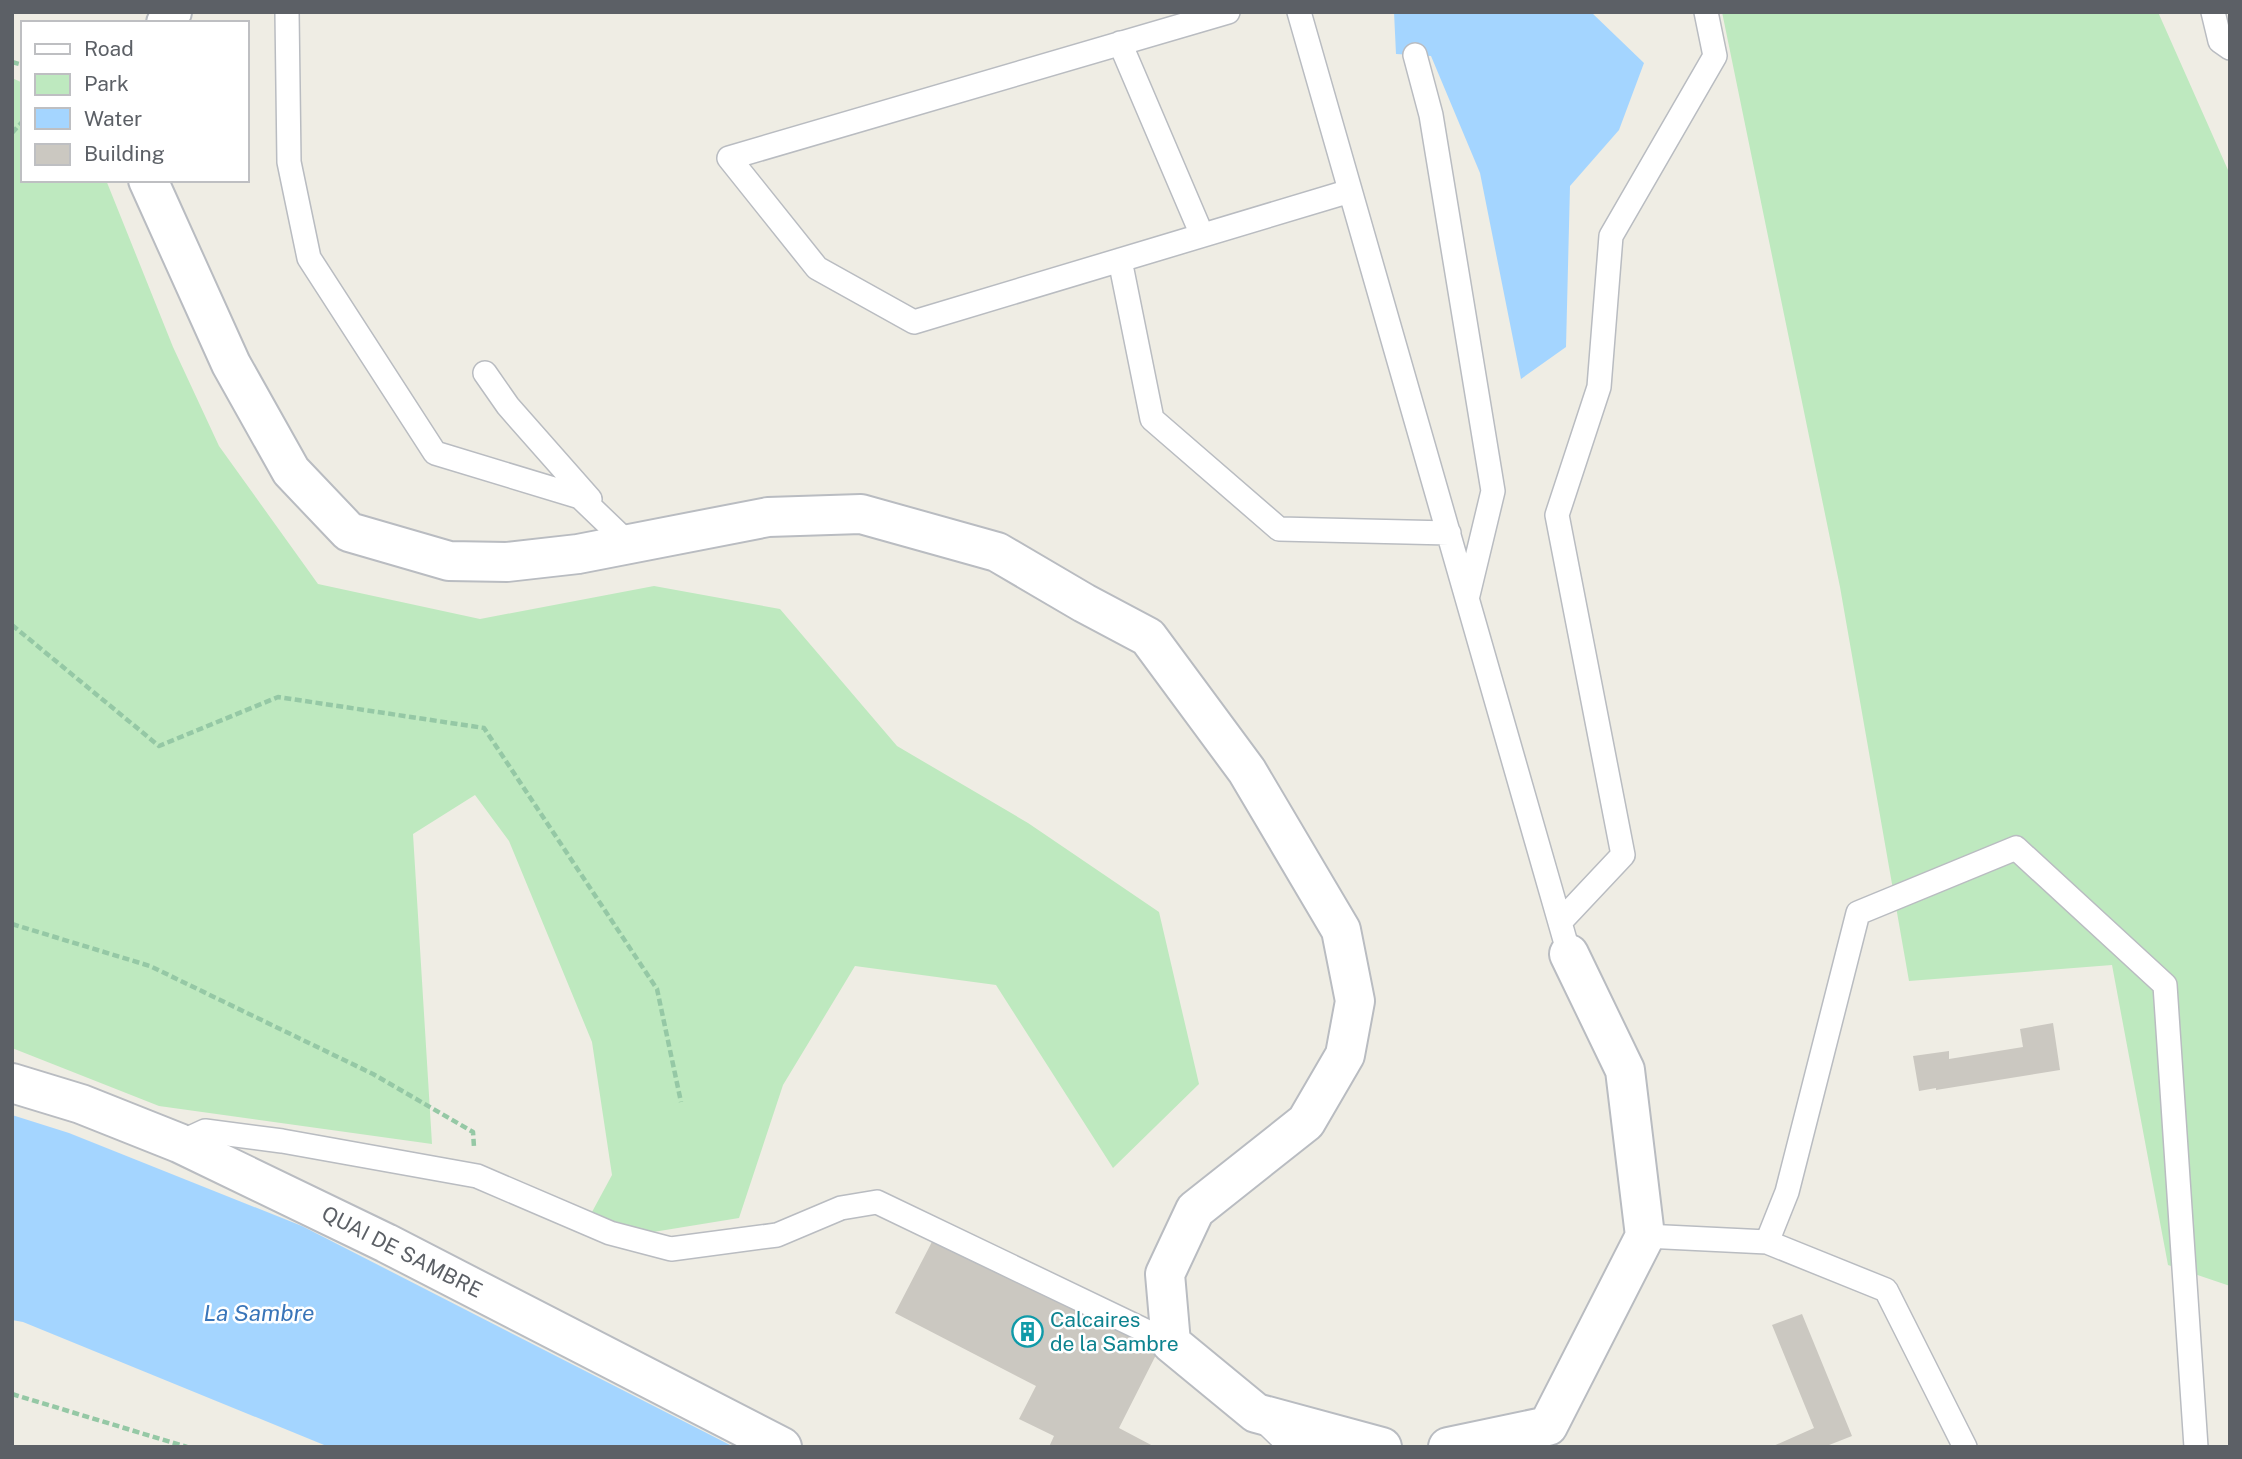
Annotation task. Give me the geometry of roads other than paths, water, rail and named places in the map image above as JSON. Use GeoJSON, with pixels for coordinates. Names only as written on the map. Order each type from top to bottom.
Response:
{"type":"FeatureCollection","features":[{"type":"Feature","properties":{"kind":"street"},"geometry":{"type":"LineString","coordinates":[[149,182],[231,364],[284,459],[291,471],[349,532],[449,561],[507,562],[578,554],[768,517],[861,514],[997,552],[1148,637],[1247,771],[1341,930],[1355,1001],[1345,1055],[1306,1122],[1195,1210],[1165,1274],[1171,1343],[1256,1413],[1382,1447]]}},
{"type":"Feature","properties":{"kind":"street"},"geometry":{"type":"LineString","coordinates":[[1448,1447],[1548,1426],[1645,1236],[1625,1070],[1565,938]]}},
{"type":"Feature","properties":{"kind":"street","name":"QUAI DE SAMBRE"},"geometry":{"type":"LineString","coordinates":[[12,1083],[81,1104],[179,1143],[386,1243],[782,1447]]}},
{"type":"Feature","properties":{"kind":"lane"},"geometry":{"type":"LineString","coordinates":[[287,12],[289,162],[309,258],[435,453],[580,497],[629,544]]}},
{"type":"Feature","properties":{"kind":"lane"},"geometry":{"type":"LineString","coordinates":[[1228,12],[729,158],[817,268],[914,322],[1350,191]]}},
{"type":"Feature","properties":{"kind":"lane"},"geometry":{"type":"LineString","coordinates":[[1299,12],[1565,938]]}},
{"type":"Feature","properties":{"kind":"lane"},"geometry":{"type":"LineString","coordinates":[[1565,938],[1623,855],[1558,515],[1599,387],[1611,236],[1715,56],[1706,12]]}},
{"type":"Feature","properties":{"kind":"lane"},"geometry":{"type":"LineString","coordinates":[[2213,12],[2220,41],[2230,48]]}},
{"type":"Feature","properties":{"kind":"lane"},"geometry":{"type":"LineString","coordinates":[[1120,43],[1202,235]]}},
{"type":"Feature","properties":{"kind":"lane"},"geometry":{"type":"LineString","coordinates":[[1415,55],[1431,115],[1493,491],[1467,598]]}},
{"type":"Feature","properties":{"kind":"lane"},"geometry":{"type":"LineString","coordinates":[[1120,260],[1152,419],[1279,529],[1449,533]]}},
{"type":"Feature","properties":{"kind":"lane"},"geometry":{"type":"LineString","coordinates":[[485,373],[508,406],[629,544]]}},
{"type":"Feature","properties":{"kind":"lane"},"geometry":{"type":"LineString","coordinates":[[1767,1242],[1787,1192],[1858,913],[2016,848],[2165,985],[2196,1447]]}},
{"type":"Feature","properties":{"kind":"lane"},"geometry":{"type":"LineString","coordinates":[[179,1143],[205,1131],[282,1141],[477,1176],[610,1233],[671,1249],[777,1235],[841,1208],[877,1202],[1171,1343]]}},
{"type":"Feature","properties":{"kind":"lane"},"geometry":{"type":"LineString","coordinates":[[1645,1236],[1767,1242],[1886,1290],[1965,1447]]}},
{"type":"Feature","properties":{"kind":"lane"},"geometry":{"type":"LineString","coordinates":[[1256,1413],[1291,1447]]}},
{"type":"Feature","properties":{"kind":"water"},"geometry":{"type":"Polygon","coordinates":[[[1394,12],[1591,12],[1644,63],[1619,130],[1570,186],[1566,347],[1521,379],[1480,173],[1431,56],[1396,54],[1394,12]]]}},
{"type":"Feature","properties":{"kind":"water","name":"La Sambre"},"geometry":{"type":"Polygon","coordinates":[[[12,1115],[69,1133],[302,1226],[734,1447],[329,1447],[23,1322],[12,1320],[12,1115]]]}},
{"type":"Feature","properties":{"kind":"place","name":"Calcaires de la Sambre"},"geometry":{"type":"Point","coordinates":[1027,1332]}}]}
